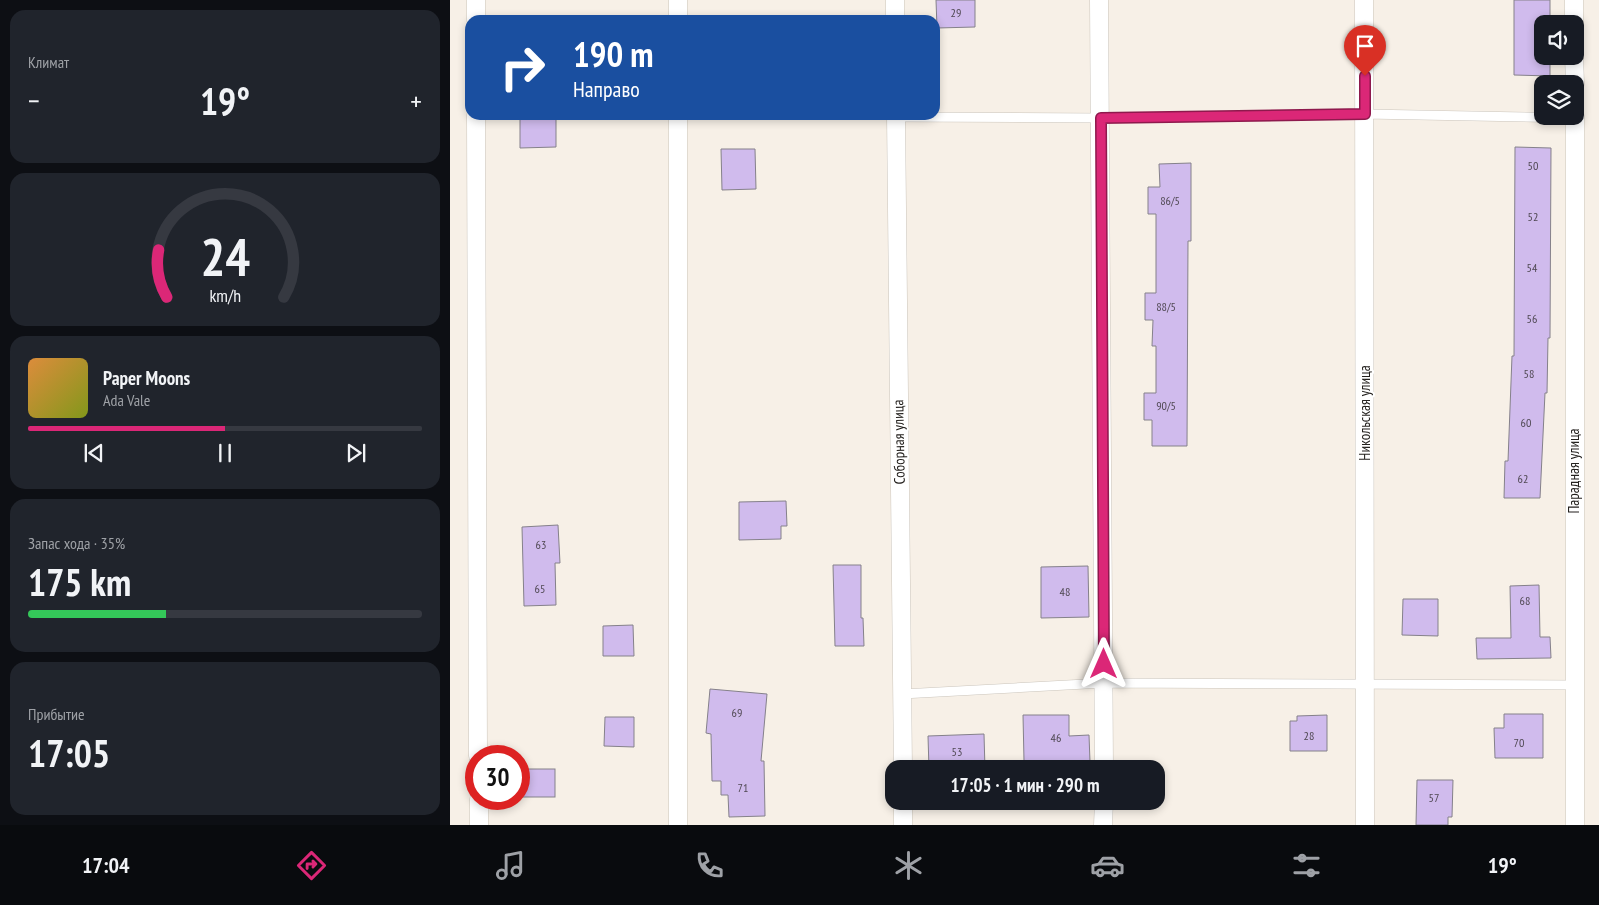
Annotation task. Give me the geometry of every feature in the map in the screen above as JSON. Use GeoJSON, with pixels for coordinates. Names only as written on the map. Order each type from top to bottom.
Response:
{"type":"FeatureCollection","features":[{"type":"Feature","properties":{"kind":"street"},"geometry":{"type":"LineString","coordinates":[[476,0],[476,15]]}},
{"type":"Feature","properties":{"kind":"street"},"geometry":{"type":"LineString","coordinates":[[678,0],[678,15]]}},
{"type":"Feature","properties":{"kind":"street"},"geometry":{"type":"LineString","coordinates":[[895,0],[895,15]]}},
{"type":"Feature","properties":{"kind":"street"},"geometry":{"type":"LineString","coordinates":[[1099,0],[1104,760]]}},
{"type":"Feature","properties":{"kind":"street","name":"Никольская улица"},"geometry":{"type":"LineString","coordinates":[[1364,0],[1366,825]]}},
{"type":"Feature","properties":{"kind":"street"},"geometry":{"type":"LineString","coordinates":[[1574,0],[1574,15]]}},
{"type":"Feature","properties":{"kind":"street"},"geometry":{"type":"LineString","coordinates":[[476,120],[478,745]]}},
{"type":"Feature","properties":{"kind":"street"},"geometry":{"type":"LineString","coordinates":[[678,120],[678,825]]}},
{"type":"Feature","properties":{"kind":"street","name":"Соборная улица"},"geometry":{"type":"LineString","coordinates":[[896,120],[903,760]]}},
{"type":"Feature","properties":{"kind":"street","name":"Парадная улица"},"geometry":{"type":"LineString","coordinates":[[1574,825],[1575,125]]}},
{"type":"Feature","properties":{"kind":"street"},"geometry":{"type":"LineString","coordinates":[[479,810],[479,825]]}},
{"type":"Feature","properties":{"kind":"street"},"geometry":{"type":"LineString","coordinates":[[903,810],[903,825]]}},
{"type":"Feature","properties":{"kind":"street"},"geometry":{"type":"LineString","coordinates":[[1104,810],[1104,825]]}},
{"type":"Feature","properties":{"kind":"lane"},"geometry":{"type":"LineString","coordinates":[[940,116],[1101,118],[1365,114],[1534,116]]}},
{"type":"Feature","properties":{"kind":"lane"},"geometry":{"type":"LineString","coordinates":[[902,694],[1104,684],[1367,683],[1574,685]]}},
{"type":"Feature","properties":{"kind":"building"},"geometry":{"type":"Polygon","coordinates":[[[936,0],[975,0],[975,27],[940,28],[940,15],[937,15],[936,0]]]}},
{"type":"Feature","properties":{"kind":"building"},"geometry":{"type":"Polygon","coordinates":[[[1514,0],[1550,0],[1550,15],[1534,15],[1534,65],[1550,65],[1550,75],[1514,75],[1514,0]]]}},
{"type":"Feature","properties":{"kind":"building"},"geometry":{"type":"Polygon","coordinates":[[[520,120],[556,120],[556,147],[520,148],[520,120]]]}},
{"type":"Feature","properties":{"kind":"building"},"geometry":{"type":"Polygon","coordinates":[[[1515,147],[1551,148],[1550,338],[1548,338],[1547,393],[1545,393],[1540,498],[1504,498],[1505,461],[1508,461],[1512,356],[1514,356],[1515,147]]]}},
{"type":"Feature","properties":{"kind":"building"},"geometry":{"type":"Polygon","coordinates":[[[721,149],[755,149],[756,189],[722,190],[721,149]]]}},
{"type":"Feature","properties":{"kind":"building"},"geometry":{"type":"Polygon","coordinates":[[[1191,163],[1191,241],[1188,241],[1187,446],[1152,446],[1152,420],[1144,420],[1144,393],[1156,393],[1156,346],[1152,346],[1153,320],[1145,320],[1145,293],[1156,293],[1156,214],[1148,214],[1148,187],[1160,187],[1159,164],[1191,163]]]}},
{"type":"Feature","properties":{"kind":"building"},"geometry":{"type":"Polygon","coordinates":[[[786,501],[787,526],[781,526],[781,539],[739,540],[739,502],[786,501]]]}},
{"type":"Feature","properties":{"kind":"building"},"geometry":{"type":"Polygon","coordinates":[[[558,525],[560,563],[555,563],[556,605],[524,606],[522,527],[558,525]]]}},
{"type":"Feature","properties":{"kind":"building"},"geometry":{"type":"Polygon","coordinates":[[[833,565],[861,565],[861,618],[863,618],[864,646],[835,646],[833,565]]]}},
{"type":"Feature","properties":{"kind":"building"},"geometry":{"type":"Polygon","coordinates":[[[1088,566],[1089,617],[1041,618],[1041,567],[1088,566]]]}},
{"type":"Feature","properties":{"kind":"building"},"geometry":{"type":"Polygon","coordinates":[[[1539,585],[1540,637],[1550,637],[1551,658],[1477,659],[1476,638],[1511,638],[1510,586],[1539,585]]]}},
{"type":"Feature","properties":{"kind":"building"},"geometry":{"type":"Polygon","coordinates":[[[1403,599],[1438,599],[1438,636],[1402,635],[1403,599]]]}},
{"type":"Feature","properties":{"kind":"building"},"geometry":{"type":"Polygon","coordinates":[[[633,625],[634,656],[603,656],[603,626],[633,625]]]}},
{"type":"Feature","properties":{"kind":"building"},"geometry":{"type":"Polygon","coordinates":[[[710,689],[767,694],[761,761],[764,761],[765,816],[729,817],[728,795],[721,795],[721,781],[712,781],[711,734],[706,733],[710,689]]]}},
{"type":"Feature","properties":{"kind":"building"},"geometry":{"type":"Polygon","coordinates":[[[1504,714],[1543,714],[1543,758],[1495,758],[1494,728],[1504,728],[1504,714]]]}},
{"type":"Feature","properties":{"kind":"building"},"geometry":{"type":"Polygon","coordinates":[[[1023,715],[1069,715],[1069,736],[1089,735],[1090,760],[1024,760],[1023,715]]]}},
{"type":"Feature","properties":{"kind":"building"},"geometry":{"type":"Polygon","coordinates":[[[1327,715],[1327,751],[1290,751],[1290,721],[1297,721],[1297,716],[1327,715]]]}},
{"type":"Feature","properties":{"kind":"building"},"geometry":{"type":"Polygon","coordinates":[[[605,717],[634,717],[634,747],[604,746],[605,717]]]}},
{"type":"Feature","properties":{"kind":"building"},"geometry":{"type":"Polygon","coordinates":[[[984,734],[985,760],[929,760],[928,736],[984,734]]]}},
{"type":"Feature","properties":{"kind":"building"},"geometry":{"type":"Polygon","coordinates":[[[530,769],[555,769],[555,797],[530,797],[530,769]]]}},
{"type":"Feature","properties":{"kind":"building"},"geometry":{"type":"Polygon","coordinates":[[[1417,780],[1453,780],[1452,817],[1448,817],[1448,825],[1416,825],[1417,780]]]}},
{"type":"Feature","properties":{"kind":"route"},"geometry":{"type":"LineString","coordinates":[[1104,664],[1101,118],[1365,114],[1365,76]]}}]}
